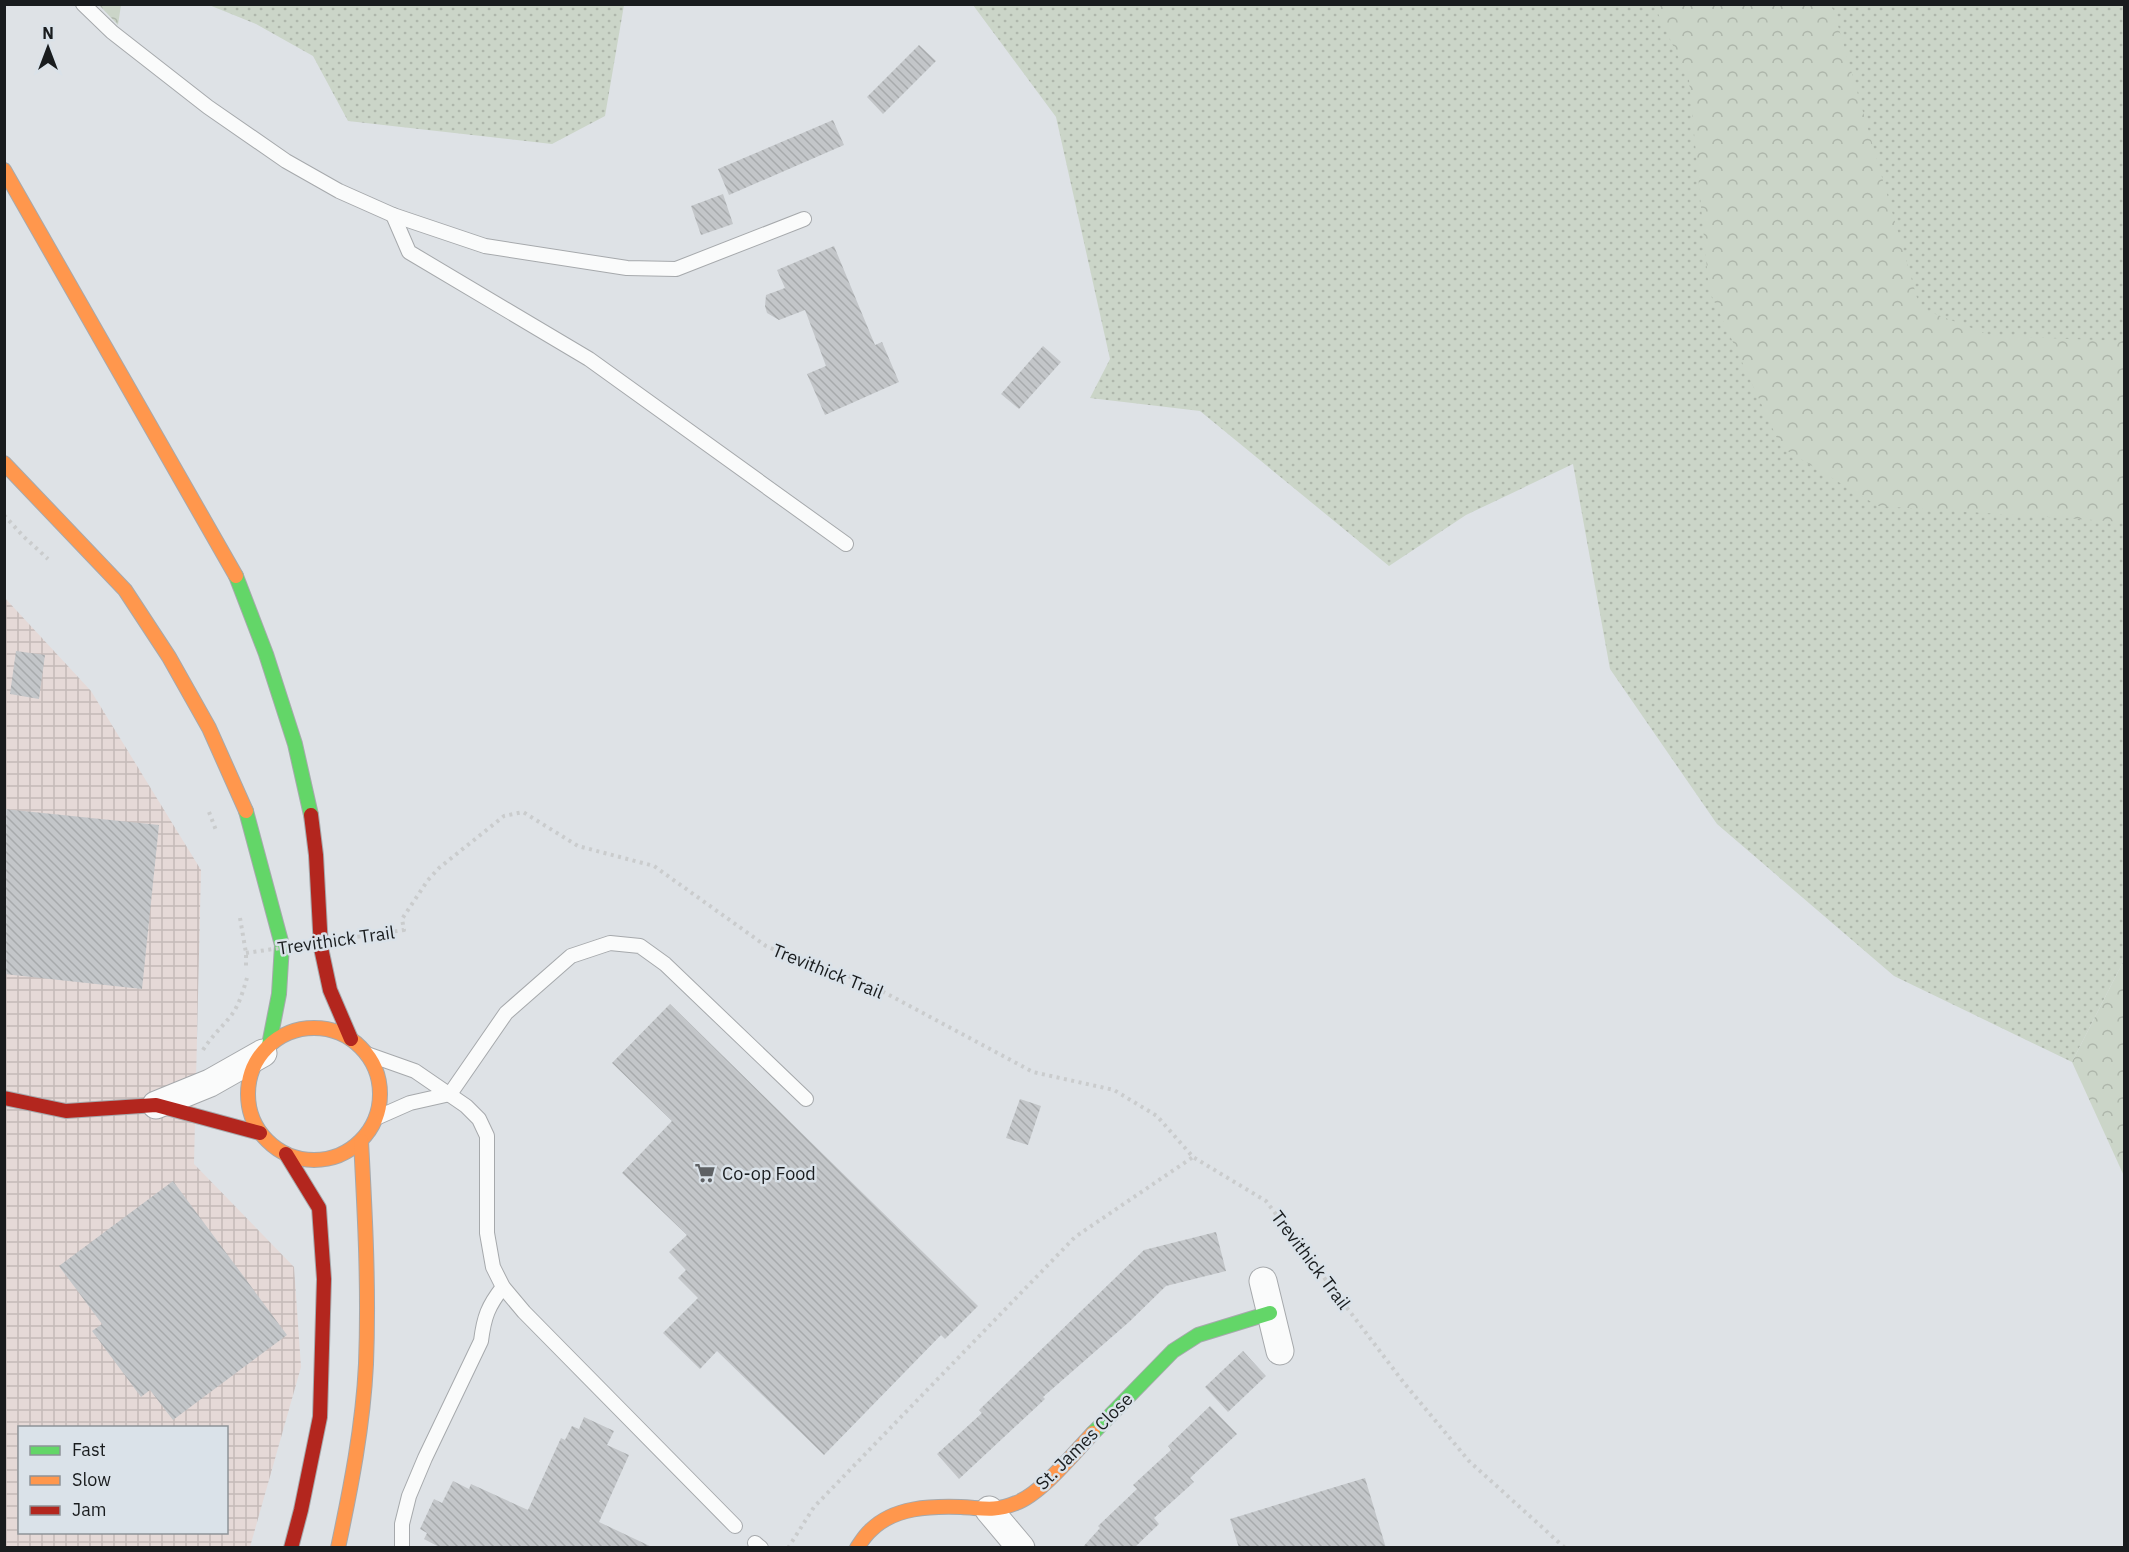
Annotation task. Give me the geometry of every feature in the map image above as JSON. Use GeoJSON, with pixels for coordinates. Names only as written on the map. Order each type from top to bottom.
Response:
{"type":"FeatureCollection","features":[{"type":"Feature","properties":{"kind":"main road"},"geometry":{"type":"LineString","coordinates":[[4,170],[238,580],[266,654],[295,744],[308,797],[316,855],[321,948],[330,990],[351,1039]]}},
{"type":"Feature","properties":{"kind":"main road"},"geometry":{"type":"LineString","coordinates":[[4,464],[125,590],[169,657],[209,728],[247,813],[282,945],[279,994],[266,1049]]}},
{"type":"Feature","properties":{"kind":"main road"},"geometry":{"type":"LineString","coordinates":[[4,1098],[66,1111],[156,1105],[260,1133],[286,1154],[297,1158],[320,1160],[342,1154],[361,1141],[376,1118],[380,1098],[378,1075],[368,1054],[351,1039],[334,1030],[311,1027],[288,1032],[266,1049],[253,1067],[248,1089],[250,1112],[260,1133]]}},
{"type":"Feature","properties":{"kind":"main road"},"geometry":{"type":"LineString","coordinates":[[339,1548],[355,1471],[366,1365],[368,1256],[361,1141]]}},
{"type":"Feature","properties":{"kind":"main road"},"geometry":{"type":"LineString","coordinates":[[286,1154],[318,1208],[324,1279],[320,1417],[302,1510],[291,1548]]}},
{"type":"Feature","properties":{"kind":"main road","name":"St. James Close"},"geometry":{"type":"LineString","coordinates":[[857,1548],[870,1529],[895,1514],[922,1508],[989,1510],[1017,1503],[1037,1490],[1173,1351],[1198,1335],[1270,1313]]}},
{"type":"Feature","properties":{"kind":"street"},"geometry":{"type":"LineString","coordinates":[[156,1105],[210,1083],[266,1049]]}},
{"type":"Feature","properties":{"kind":"street"},"geometry":{"type":"LineString","coordinates":[[1263,1281],[1280,1351]]}},
{"type":"Feature","properties":{"kind":"street"},"geometry":{"type":"LineString","coordinates":[[989,1510],[1022,1548]]}},
{"type":"Feature","properties":{"kind":"lane"},"geometry":{"type":"LineString","coordinates":[[83,4],[112,32],[208,107],[286,161],[339,191],[393,215],[485,246],[627,268],[676,269],[804,219]]}},
{"type":"Feature","properties":{"kind":"lane"},"geometry":{"type":"LineString","coordinates":[[393,215],[409,252],[589,359],[846,544]]}},
{"type":"Feature","properties":{"kind":"lane"},"geometry":{"type":"LineString","coordinates":[[376,1118],[410,1103],[450,1094],[506,1013],[570,956],[610,943],[640,946],[665,964],[806,1099]]}},
{"type":"Feature","properties":{"kind":"lane"},"geometry":{"type":"LineString","coordinates":[[368,1054],[415,1071],[466,1106],[478,1119],[487,1136],[487,1233],[493,1267],[503,1287],[524,1312],[735,1526]]}},
{"type":"Feature","properties":{"kind":"lane"},"geometry":{"type":"LineString","coordinates":[[402,1548],[402,1524],[409,1497],[425,1458],[481,1341],[483,1322],[490,1305],[503,1287]]}},
{"type":"Feature","properties":{"kind":"path"},"geometry":{"type":"LineString","coordinates":[[207,806],[219,837]]}},
{"type":"Feature","properties":{"kind":"path","name":"Trevithick Trail"},"geometry":{"type":"LineString","coordinates":[[246,953],[404,930],[402,919],[428,880],[439,868],[504,816],[523,812],[578,846],[654,866],[766,946],[796,959],[863,981],[1033,1072],[1114,1090],[1156,1116],[1193,1157],[1266,1201],[1404,1383],[1469,1461],[1565,1548]]}},
{"type":"Feature","properties":{"kind":"path"},"geometry":{"type":"LineString","coordinates":[[203,1050],[210,1038],[232,1015],[247,978],[246,953],[238,911]]}},
{"type":"Feature","properties":{"kind":"path"},"geometry":{"type":"LineString","coordinates":[[788,1548],[814,1508],[1076,1237],[1193,1157]]}},
{"type":"Feature","properties":{"kind":"shaded area"},"geometry":{"type":"Polygon","coordinates":[[[4,597],[91,691],[201,870],[194,1164],[294,1267],[301,1367],[250,1547],[5,1547],[4,597]]]}},
{"type":"Feature","properties":{"kind":"green space"},"geometry":{"type":"Polygon","coordinates":[[[624,4],[605,116],[552,144],[348,121],[313,56],[256,24],[209,5],[624,4]]]}},
{"type":"Feature","properties":{"kind":"green space"},"geometry":{"type":"Polygon","coordinates":[[[99,5],[121,5],[118,25],[99,5]]]}},
{"type":"Feature","properties":{"kind":"green space"},"geometry":{"type":"Polygon","coordinates":[[[973,5],[2124,5],[2124,960],[2072,1062],[1894,976],[1717,824],[1610,669],[1573,464],[1466,515],[1389,566],[1200,411],[1090,398],[1110,359],[1056,117],[973,5]]]}},
{"type":"Feature","properties":{"kind":"green space"},"geometry":{"type":"Polygon","coordinates":[[[1654,5],[1832,5],[1920,308],[1992,336],[2124,341],[2124,522],[1878,506],[1781,447],[1709,290],[1689,80],[1654,5]]]}},
{"type":"Feature","properties":{"kind":"green space"},"geometry":{"type":"Polygon","coordinates":[[[2124,960],[2124,1176],[2072,1062],[2124,960]]]}},
{"type":"Feature","properties":{"kind":"building"},"geometry":{"type":"Polygon","coordinates":[[[919,45],[936,61],[883,114],[867,97],[919,45]]]}},
{"type":"Feature","properties":{"kind":"building"},"geometry":{"type":"Polygon","coordinates":[[[833,120],[844,145],[729,195],[718,169],[833,120]]]}},
{"type":"Feature","properties":{"kind":"building"},"geometry":{"type":"Polygon","coordinates":[[[723,194],[733,224],[701,235],[691,206],[723,194]]]}},
{"type":"Feature","properties":{"kind":"building"},"geometry":{"type":"Polygon","coordinates":[[[834,246],[875,345],[882,342],[899,382],[825,415],[807,374],[826,366],[805,310],[779,320],[767,313],[765,306],[766,295],[785,288],[777,270],[834,246]]]}},
{"type":"Feature","properties":{"kind":"building"},"geometry":{"type":"Polygon","coordinates":[[[1043,346],[1061,362],[1019,409],[1001,394],[1043,346]]]}},
{"type":"Feature","properties":{"kind":"building"},"geometry":{"type":"Polygon","coordinates":[[[16,651],[45,655],[39,699],[10,694],[16,651]]]}},
{"type":"Feature","properties":{"kind":"building"},"geometry":{"type":"Polygon","coordinates":[[[4,809],[159,825],[142,989],[4,974],[4,809]]]}},
{"type":"Feature","properties":{"kind":"building"},"geometry":{"type":"Polygon","coordinates":[[[670,1004],[978,1306],[945,1339],[941,1335],[824,1455],[717,1351],[700,1369],[663,1333],[698,1298],[678,1278],[686,1270],[669,1252],[687,1235],[622,1173],[672,1121],[612,1063],[670,1004]]]}},
{"type":"Feature","properties":{"kind":"building"},"geometry":{"type":"Polygon","coordinates":[[[1020,1099],[1041,1106],[1028,1145],[1006,1138],[1020,1099]]]}},
{"type":"Feature","properties":{"kind":"building"},"geometry":{"type":"Polygon","coordinates":[[[173,1181],[287,1335],[173,1420],[150,1390],[141,1397],[92,1331],[102,1324],[59,1266],[173,1181]]]}},
{"type":"Feature","properties":{"kind":"building"},"geometry":{"type":"Polygon","coordinates":[[[1216,1232],[1226,1271],[1166,1286],[1129,1322],[1043,1397],[1045,1399],[959,1479],[937,1454],[982,1413],[979,1410],[1144,1250],[1216,1232]]]}},
{"type":"Feature","properties":{"kind":"building"},"geometry":{"type":"Polygon","coordinates":[[[1243,1351],[1266,1376],[1228,1412],[1205,1387],[1243,1351]]]}},
{"type":"Feature","properties":{"kind":"building"},"geometry":{"type":"Polygon","coordinates":[[[1210,1406],[1237,1434],[1190,1478],[1194,1482],[1154,1518],[1159,1524],[1134,1548],[1082,1548],[1100,1528],[1098,1526],[1137,1489],[1133,1485],[1171,1450],[1168,1446],[1210,1406]]]}},
{"type":"Feature","properties":{"kind":"building"},"geometry":{"type":"Polygon","coordinates":[[[584,1417],[614,1431],[607,1445],[629,1455],[599,1522],[654,1548],[441,1548],[424,1539],[427,1533],[420,1529],[434,1499],[442,1503],[453,1481],[469,1489],[471,1484],[528,1510],[561,1438],[565,1440],[572,1426],[579,1429],[584,1417]]]}},
{"type":"Feature","properties":{"kind":"building"},"geometry":{"type":"Polygon","coordinates":[[[1365,1478],[1386,1548],[1239,1548],[1230,1519],[1365,1478]]]}},
{"type":"Feature","properties":{"kind":"traffic: fast"},"geometry":{"type":"LineString","coordinates":[[236,576],[266,654],[295,744],[311,815]]}},
{"type":"Feature","properties":{"kind":"traffic: fast"},"geometry":{"type":"LineString","coordinates":[[246,811],[282,945],[279,994],[269,1045]]}},
{"type":"Feature","properties":{"kind":"traffic: fast"},"geometry":{"type":"LineString","coordinates":[[1093,1433],[1173,1351],[1198,1335],[1270,1313]]}},
{"type":"Feature","properties":{"kind":"traffic: slow"},"geometry":{"type":"LineString","coordinates":[[4,170],[236,576]]}},
{"type":"Feature","properties":{"kind":"traffic: slow"},"geometry":{"type":"LineString","coordinates":[[4,463],[125,590],[169,657],[209,728],[246,811]]}},
{"type":"Feature","properties":{"kind":"traffic: slow"},"geometry":{"type":"LineString","coordinates":[[314,1028],[339,1033],[360,1048],[375,1069],[380,1094],[375,1119],[360,1140],[339,1155],[314,1160],[289,1155],[268,1140],[253,1119],[248,1094],[253,1069],[268,1048],[289,1033],[314,1028]]}},
{"type":"Feature","properties":{"kind":"traffic: slow"},"geometry":{"type":"LineString","coordinates":[[338,1548],[352,1479],[366,1364],[367,1280],[361,1141]]}},
{"type":"Feature","properties":{"kind":"traffic: slow"},"geometry":{"type":"LineString","coordinates":[[857,1548],[880,1522],[902,1512],[938,1507],[995,1508],[1016,1503],[1046,1482],[1093,1433]]}},
{"type":"Feature","properties":{"kind":"traffic: jam"},"geometry":{"type":"LineString","coordinates":[[311,815],[316,855],[321,948],[330,990],[351,1039]]}},
{"type":"Feature","properties":{"kind":"traffic: jam"},"geometry":{"type":"LineString","coordinates":[[4,1098],[66,1111],[156,1105],[260,1133]]}},
{"type":"Feature","properties":{"kind":"traffic: jam"},"geometry":{"type":"LineString","coordinates":[[286,1154],[319,1208],[324,1279],[320,1417],[291,1548]]}},
{"type":"Feature","properties":{"kind":"place","name":"Co-op Food"},"geometry":{"type":"Point","coordinates":[705,1173]}}]}
